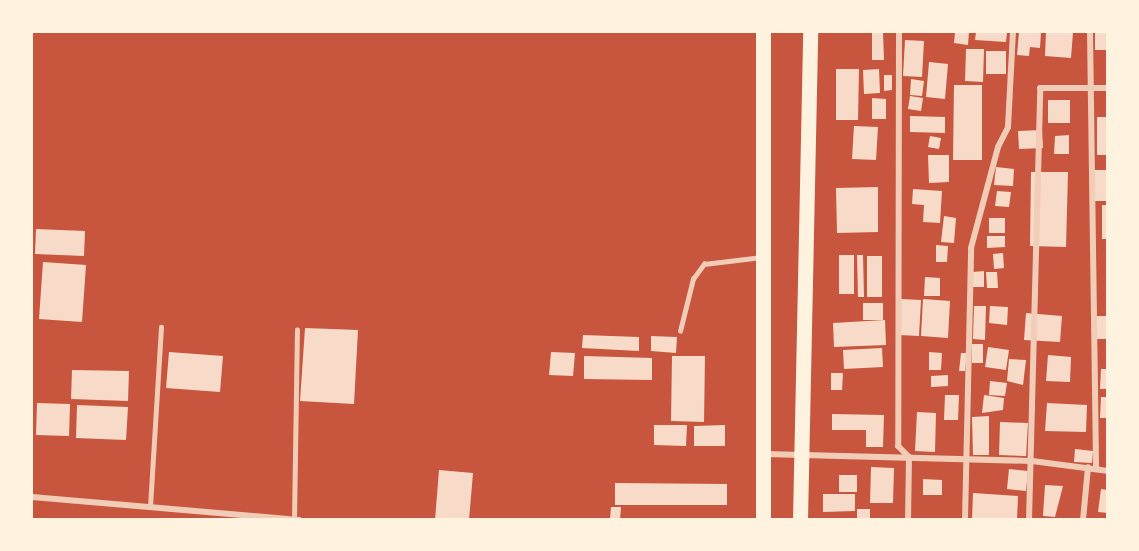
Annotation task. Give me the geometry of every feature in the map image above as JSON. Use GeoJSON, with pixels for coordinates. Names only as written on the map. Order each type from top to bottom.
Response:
{"type":"FeatureCollection","features":[{"type":"Feature","properties":{"kind":"main road"},"geometry":{"type":"LineString","coordinates":[[763,32],[763,519]]}},
{"type":"Feature","properties":{"kind":"main road"},"geometry":{"type":"LineString","coordinates":[[800,519],[810,32]]}},
{"type":"Feature","properties":{"kind":"street"},"geometry":{"type":"LineString","coordinates":[[899,32],[897,446],[909,457],[908,519]]}},
{"type":"Feature","properties":{"kind":"street"},"geometry":{"type":"LineString","coordinates":[[965,519],[969,460],[970,248],[998,147],[1008,127],[1013,32]]}},
{"type":"Feature","properties":{"kind":"street"},"geometry":{"type":"LineString","coordinates":[[1090,32],[1096,468]]}},
{"type":"Feature","properties":{"kind":"street"},"geometry":{"type":"LineString","coordinates":[[1029,519],[1041,87],[1107,88]]}},
{"type":"Feature","properties":{"kind":"street"},"geometry":{"type":"LineString","coordinates":[[764,454],[1032,461],[1107,471]]}},
{"type":"Feature","properties":{"kind":"street"},"geometry":{"type":"LineString","coordinates":[[1083,519],[1088,467]]}},
{"type":"Feature","properties":{"kind":"street"},"geometry":{"type":"LineString","coordinates":[[32,497],[299,519]]}},
{"type":"Feature","properties":{"kind":"lane"},"geometry":{"type":"LineString","coordinates":[[680,331],[693,279],[704,264],[764,256]]}},
{"type":"Feature","properties":{"kind":"lane"},"geometry":{"type":"LineString","coordinates":[[150,507],[161,327]]}},
{"type":"Feature","properties":{"kind":"lane"},"geometry":{"type":"LineString","coordinates":[[294,519],[297,330]]}},
{"type":"Feature","properties":{"kind":"building"},"geometry":{"type":"Polygon","coordinates":[[[872,32],[883,32],[884,60],[872,60],[872,32]]]}},
{"type":"Feature","properties":{"kind":"building"},"geometry":{"type":"Polygon","coordinates":[[[955,32],[969,32],[968,45],[954,43],[955,32]]]}},
{"type":"Feature","properties":{"kind":"building"},"geometry":{"type":"Polygon","coordinates":[[[976,32],[1007,32],[1006,42],[975,40],[976,32]]]}},
{"type":"Feature","properties":{"kind":"building"},"geometry":{"type":"Polygon","coordinates":[[[1019,32],[1041,32],[1040,48],[1030,47],[1029,56],[1017,55],[1019,32]]]}},
{"type":"Feature","properties":{"kind":"building"},"geometry":{"type":"Polygon","coordinates":[[[1046,32],[1073,32],[1071,58],[1045,56],[1046,32]]]}},
{"type":"Feature","properties":{"kind":"building"},"geometry":{"type":"Polygon","coordinates":[[[1095,32],[1108,32],[1108,50],[1095,50],[1095,32]]]}},
{"type":"Feature","properties":{"kind":"building"},"geometry":{"type":"Polygon","coordinates":[[[905,40],[924,41],[922,77],[903,76],[905,40]]]}},
{"type":"Feature","properties":{"kind":"building"},"geometry":{"type":"Polygon","coordinates":[[[966,49],[984,49],[983,82],[965,81],[966,49]]]}},
{"type":"Feature","properties":{"kind":"building"},"geometry":{"type":"Polygon","coordinates":[[[986,51],[1006,51],[1006,74],[986,74],[986,51]]]}},
{"type":"Feature","properties":{"kind":"building"},"geometry":{"type":"Polygon","coordinates":[[[929,62],[948,64],[945,99],[926,97],[929,62]]]}},
{"type":"Feature","properties":{"kind":"building"},"geometry":{"type":"Polygon","coordinates":[[[836,69],[859,69],[858,120],[836,120],[836,69]]]}},
{"type":"Feature","properties":{"kind":"building"},"geometry":{"type":"Polygon","coordinates":[[[879,69],[880,93],[864,94],[863,70],[879,69]]]}},
{"type":"Feature","properties":{"kind":"building"},"geometry":{"type":"Polygon","coordinates":[[[884,75],[892,75],[892,90],[884,91],[884,75]]]}},
{"type":"Feature","properties":{"kind":"building"},"geometry":{"type":"Polygon","coordinates":[[[911,79],[924,81],[922,96],[910,95],[911,79]]]}},
{"type":"Feature","properties":{"kind":"building"},"geometry":{"type":"Polygon","coordinates":[[[954,85],[982,85],[982,160],[953,160],[954,85]]]}},
{"type":"Feature","properties":{"kind":"building"},"geometry":{"type":"Polygon","coordinates":[[[910,96],[923,98],[921,111],[908,109],[910,96]]]}},
{"type":"Feature","properties":{"kind":"building"},"geometry":{"type":"Polygon","coordinates":[[[872,98],[886,99],[886,119],[872,119],[872,98]]]}},
{"type":"Feature","properties":{"kind":"building"},"geometry":{"type":"Polygon","coordinates":[[[1048,100],[1070,100],[1070,123],[1048,123],[1048,100]]]}},
{"type":"Feature","properties":{"kind":"building"},"geometry":{"type":"Polygon","coordinates":[[[910,116],[945,117],[945,133],[910,132],[910,116]]]}},
{"type":"Feature","properties":{"kind":"building"},"geometry":{"type":"Polygon","coordinates":[[[1097,117],[1108,117],[1108,155],[1097,155],[1097,117]]]}},
{"type":"Feature","properties":{"kind":"building"},"geometry":{"type":"Polygon","coordinates":[[[854,126],[878,127],[876,160],[852,159],[854,126]]]}},
{"type":"Feature","properties":{"kind":"building"},"geometry":{"type":"Polygon","coordinates":[[[1042,130],[1043,148],[1019,149],[1018,131],[1042,130]]]}},
{"type":"Feature","properties":{"kind":"building"},"geometry":{"type":"Polygon","coordinates":[[[1069,135],[1069,154],[1054,154],[1055,136],[1069,135]]]}},
{"type":"Feature","properties":{"kind":"building"},"geometry":{"type":"Polygon","coordinates":[[[930,136],[941,138],[939,149],[928,147],[930,136]]]}},
{"type":"Feature","properties":{"kind":"building"},"geometry":{"type":"Polygon","coordinates":[[[928,155],[949,155],[949,182],[929,183],[928,155]]]}},
{"type":"Feature","properties":{"kind":"building"},"geometry":{"type":"Polygon","coordinates":[[[996,167],[1014,169],[1013,186],[994,185],[996,167]]]}},
{"type":"Feature","properties":{"kind":"building"},"geometry":{"type":"Polygon","coordinates":[[[1094,170],[1108,170],[1108,201],[1094,201],[1094,170]]]}},
{"type":"Feature","properties":{"kind":"building"},"geometry":{"type":"Polygon","coordinates":[[[1031,172],[1068,172],[1066,247],[1030,246],[1031,172]]]}},
{"type":"Feature","properties":{"kind":"building"},"geometry":{"type":"Polygon","coordinates":[[[878,187],[878,232],[837,233],[836,188],[878,187]]]}},
{"type":"Feature","properties":{"kind":"building"},"geometry":{"type":"Polygon","coordinates":[[[913,189],[942,191],[940,223],[923,222],[924,205],[912,204],[913,189]]]}},
{"type":"Feature","properties":{"kind":"building"},"geometry":{"type":"Polygon","coordinates":[[[997,191],[1011,192],[1009,207],[995,206],[997,191]]]}},
{"type":"Feature","properties":{"kind":"building"},"geometry":{"type":"Polygon","coordinates":[[[1102,205],[1108,205],[1108,239],[1102,239],[1102,205]]]}},
{"type":"Feature","properties":{"kind":"building"},"geometry":{"type":"Polygon","coordinates":[[[944,216],[956,218],[954,243],[941,242],[944,216]]]}},
{"type":"Feature","properties":{"kind":"building"},"geometry":{"type":"Polygon","coordinates":[[[989,218],[1005,218],[1005,233],[989,233],[989,218]]]}},
{"type":"Feature","properties":{"kind":"building"},"geometry":{"type":"Polygon","coordinates":[[[36,229],[85,231],[84,256],[35,254],[36,229]]]}},
{"type":"Feature","properties":{"kind":"building"},"geometry":{"type":"Polygon","coordinates":[[[987,236],[1005,236],[1005,247],[987,248],[987,236]]]}},
{"type":"Feature","properties":{"kind":"building"},"geometry":{"type":"Polygon","coordinates":[[[936,245],[948,246],[947,262],[936,262],[936,245]]]}},
{"type":"Feature","properties":{"kind":"building"},"geometry":{"type":"Polygon","coordinates":[[[1003,253],[1004,268],[994,269],[993,254],[1003,253]]]}},
{"type":"Feature","properties":{"kind":"building"},"geometry":{"type":"Polygon","coordinates":[[[839,255],[854,255],[854,294],[839,294],[839,255]]]}},
{"type":"Feature","properties":{"kind":"building"},"geometry":{"type":"Polygon","coordinates":[[[857,255],[863,255],[864,297],[858,297],[857,255]]]}},
{"type":"Feature","properties":{"kind":"building"},"geometry":{"type":"Polygon","coordinates":[[[867,256],[882,256],[882,297],[867,297],[867,256]]]}},
{"type":"Feature","properties":{"kind":"building"},"geometry":{"type":"Polygon","coordinates":[[[43,262],[86,265],[82,322],[39,319],[43,262]]]}},
{"type":"Feature","properties":{"kind":"building"},"geometry":{"type":"Polygon","coordinates":[[[984,271],[984,287],[973,287],[973,272],[984,271]]]}},
{"type":"Feature","properties":{"kind":"building"},"geometry":{"type":"Polygon","coordinates":[[[986,272],[997,272],[998,288],[987,288],[986,272]]]}},
{"type":"Feature","properties":{"kind":"building"},"geometry":{"type":"Polygon","coordinates":[[[925,277],[940,278],[940,296],[924,296],[925,277]]]}},
{"type":"Feature","properties":{"kind":"building"},"geometry":{"type":"Polygon","coordinates":[[[901,299],[921,300],[919,336],[899,335],[901,299]]]}},
{"type":"Feature","properties":{"kind":"building"},"geometry":{"type":"Polygon","coordinates":[[[923,299],[950,301],[948,338],[921,336],[923,299]]]}},
{"type":"Feature","properties":{"kind":"building"},"geometry":{"type":"Polygon","coordinates":[[[863,303],[883,303],[883,320],[863,320],[863,303]]]}},
{"type":"Feature","properties":{"kind":"building"},"geometry":{"type":"Polygon","coordinates":[[[974,306],[986,306],[985,340],[973,339],[974,306]]]}},
{"type":"Feature","properties":{"kind":"building"},"geometry":{"type":"Polygon","coordinates":[[[990,306],[1008,307],[1007,325],[989,323],[990,306]]]}},
{"type":"Feature","properties":{"kind":"building"},"geometry":{"type":"Polygon","coordinates":[[[1026,313],[1062,316],[1060,342],[1024,340],[1026,313]]]}},
{"type":"Feature","properties":{"kind":"building"},"geometry":{"type":"Polygon","coordinates":[[[1097,316],[1108,316],[1108,339],[1096,339],[1097,316]]]}},
{"type":"Feature","properties":{"kind":"building"},"geometry":{"type":"Polygon","coordinates":[[[885,320],[886,345],[834,347],[833,323],[885,320]]]}},
{"type":"Feature","properties":{"kind":"building"},"geometry":{"type":"Polygon","coordinates":[[[305,328],[358,330],[354,404],[300,401],[305,328]]]}},
{"type":"Feature","properties":{"kind":"building"},"geometry":{"type":"Polygon","coordinates":[[[583,335],[639,337],[639,351],[582,348],[583,335]]]}},
{"type":"Feature","properties":{"kind":"building"},"geometry":{"type":"Polygon","coordinates":[[[651,336],[677,337],[676,353],[651,351],[651,336]]]}},
{"type":"Feature","properties":{"kind":"building"},"geometry":{"type":"Polygon","coordinates":[[[972,344],[983,344],[983,363],[972,363],[972,344]]]}},
{"type":"Feature","properties":{"kind":"building"},"geometry":{"type":"Polygon","coordinates":[[[988,347],[1009,350],[1006,370],[985,367],[988,347]]]}},
{"type":"Feature","properties":{"kind":"building"},"geometry":{"type":"Polygon","coordinates":[[[882,348],[883,367],[844,369],[843,350],[882,348]]]}},
{"type":"Feature","properties":{"kind":"building"},"geometry":{"type":"Polygon","coordinates":[[[169,352],[223,356],[220,392],[166,388],[169,352]]]}},
{"type":"Feature","properties":{"kind":"building"},"geometry":{"type":"Polygon","coordinates":[[[551,352],[575,353],[573,376],[549,375],[551,352]]]}},
{"type":"Feature","properties":{"kind":"building"},"geometry":{"type":"Polygon","coordinates":[[[929,352],[942,353],[941,370],[929,370],[929,352]]]}},
{"type":"Feature","properties":{"kind":"building"},"geometry":{"type":"Polygon","coordinates":[[[961,353],[967,353],[965,371],[959,371],[961,353]]]}},
{"type":"Feature","properties":{"kind":"building"},"geometry":{"type":"Polygon","coordinates":[[[1048,355],[1071,357],[1070,382],[1046,381],[1048,355]]]}},
{"type":"Feature","properties":{"kind":"building"},"geometry":{"type":"Polygon","coordinates":[[[584,356],[652,358],[652,380],[584,379],[584,356]]]}},
{"type":"Feature","properties":{"kind":"building"},"geometry":{"type":"Polygon","coordinates":[[[672,356],[705,356],[704,422],[671,421],[672,356]]]}},
{"type":"Feature","properties":{"kind":"building"},"geometry":{"type":"Polygon","coordinates":[[[1009,359],[1026,360],[1023,385],[1007,381],[1009,359]]]}},
{"type":"Feature","properties":{"kind":"building"},"geometry":{"type":"Polygon","coordinates":[[[1101,369],[1108,369],[1108,389],[1100,389],[1101,369]]]}},
{"type":"Feature","properties":{"kind":"building"},"geometry":{"type":"Polygon","coordinates":[[[72,370],[129,371],[128,401],[71,399],[72,370]]]}},
{"type":"Feature","properties":{"kind":"building"},"geometry":{"type":"Polygon","coordinates":[[[831,373],[843,373],[842,390],[831,390],[831,373]]]}},
{"type":"Feature","properties":{"kind":"building"},"geometry":{"type":"Polygon","coordinates":[[[948,375],[948,386],[931,387],[931,376],[948,375]]]}},
{"type":"Feature","properties":{"kind":"building"},"geometry":{"type":"Polygon","coordinates":[[[990,381],[1007,383],[1005,396],[989,395],[990,381]]]}},
{"type":"Feature","properties":{"kind":"building"},"geometry":{"type":"Polygon","coordinates":[[[945,395],[959,395],[958,420],[944,420],[945,395]]]}},
{"type":"Feature","properties":{"kind":"building"},"geometry":{"type":"Polygon","coordinates":[[[984,395],[1004,398],[1003,410],[982,413],[984,395]]]}},
{"type":"Feature","properties":{"kind":"building"},"geometry":{"type":"Polygon","coordinates":[[[1101,397],[1108,397],[1108,418],[1100,418],[1101,397]]]}},
{"type":"Feature","properties":{"kind":"building"},"geometry":{"type":"Polygon","coordinates":[[[37,403],[70,404],[69,436],[36,435],[37,403]]]}},
{"type":"Feature","properties":{"kind":"building"},"geometry":{"type":"Polygon","coordinates":[[[1047,403],[1087,405],[1086,432],[1045,431],[1047,403]]]}},
{"type":"Feature","properties":{"kind":"building"},"geometry":{"type":"Polygon","coordinates":[[[77,405],[128,407],[126,440],[76,438],[77,405]]]}},
{"type":"Feature","properties":{"kind":"building"},"geometry":{"type":"Polygon","coordinates":[[[917,412],[936,413],[935,452],[915,451],[917,412]]]}},
{"type":"Feature","properties":{"kind":"building"},"geometry":{"type":"Polygon","coordinates":[[[832,414],[884,415],[883,447],[866,447],[866,430],[832,430],[832,414]]]}},
{"type":"Feature","properties":{"kind":"building"},"geometry":{"type":"Polygon","coordinates":[[[989,416],[989,455],[973,455],[972,417],[989,416]]]}},
{"type":"Feature","properties":{"kind":"building"},"geometry":{"type":"Polygon","coordinates":[[[1000,422],[1028,423],[1026,456],[999,455],[1000,422]]]}},
{"type":"Feature","properties":{"kind":"building"},"geometry":{"type":"Polygon","coordinates":[[[654,425],[687,425],[686,446],[654,445],[654,425]]]}},
{"type":"Feature","properties":{"kind":"building"},"geometry":{"type":"Polygon","coordinates":[[[725,425],[725,446],[694,446],[694,426],[725,425]]]}},
{"type":"Feature","properties":{"kind":"building"},"geometry":{"type":"Polygon","coordinates":[[[1075,449],[1093,451],[1092,463],[1074,462],[1075,449]]]}},
{"type":"Feature","properties":{"kind":"building"},"geometry":{"type":"Polygon","coordinates":[[[871,467],[894,468],[893,503],[870,503],[871,467]]]}},
{"type":"Feature","properties":{"kind":"building"},"geometry":{"type":"Polygon","coordinates":[[[1009,469],[1028,471],[1026,491],[1007,489],[1009,469]]]}},
{"type":"Feature","properties":{"kind":"building"},"geometry":{"type":"Polygon","coordinates":[[[439,470],[473,473],[469,520],[435,520],[439,470]]]}},
{"type":"Feature","properties":{"kind":"building"},"geometry":{"type":"Polygon","coordinates":[[[839,475],[857,475],[857,492],[839,492],[839,475]]]}},
{"type":"Feature","properties":{"kind":"building"},"geometry":{"type":"Polygon","coordinates":[[[923,479],[942,480],[942,495],[923,495],[923,479]]]}},
{"type":"Feature","properties":{"kind":"building"},"geometry":{"type":"Polygon","coordinates":[[[615,483],[727,484],[727,505],[615,505],[615,483]]]}},
{"type":"Feature","properties":{"kind":"building"},"geometry":{"type":"Polygon","coordinates":[[[1045,485],[1063,486],[1055,517],[1043,516],[1045,485]]]}},
{"type":"Feature","properties":{"kind":"building"},"geometry":{"type":"Polygon","coordinates":[[[1101,489],[1108,490],[1108,513],[1098,512],[1101,489]]]}},
{"type":"Feature","properties":{"kind":"building"},"geometry":{"type":"Polygon","coordinates":[[[973,493],[1018,496],[1017,520],[972,520],[973,493]]]}},
{"type":"Feature","properties":{"kind":"building"},"geometry":{"type":"Polygon","coordinates":[[[823,494],[855,494],[855,511],[823,512],[823,494]]]}},
{"type":"Feature","properties":{"kind":"building"},"geometry":{"type":"Polygon","coordinates":[[[611,507],[621,507],[620,520],[610,519],[611,507]]]}},
{"type":"Feature","properties":{"kind":"building"},"geometry":{"type":"Polygon","coordinates":[[[857,509],[870,509],[870,520],[857,520],[857,509]]]}}]}
